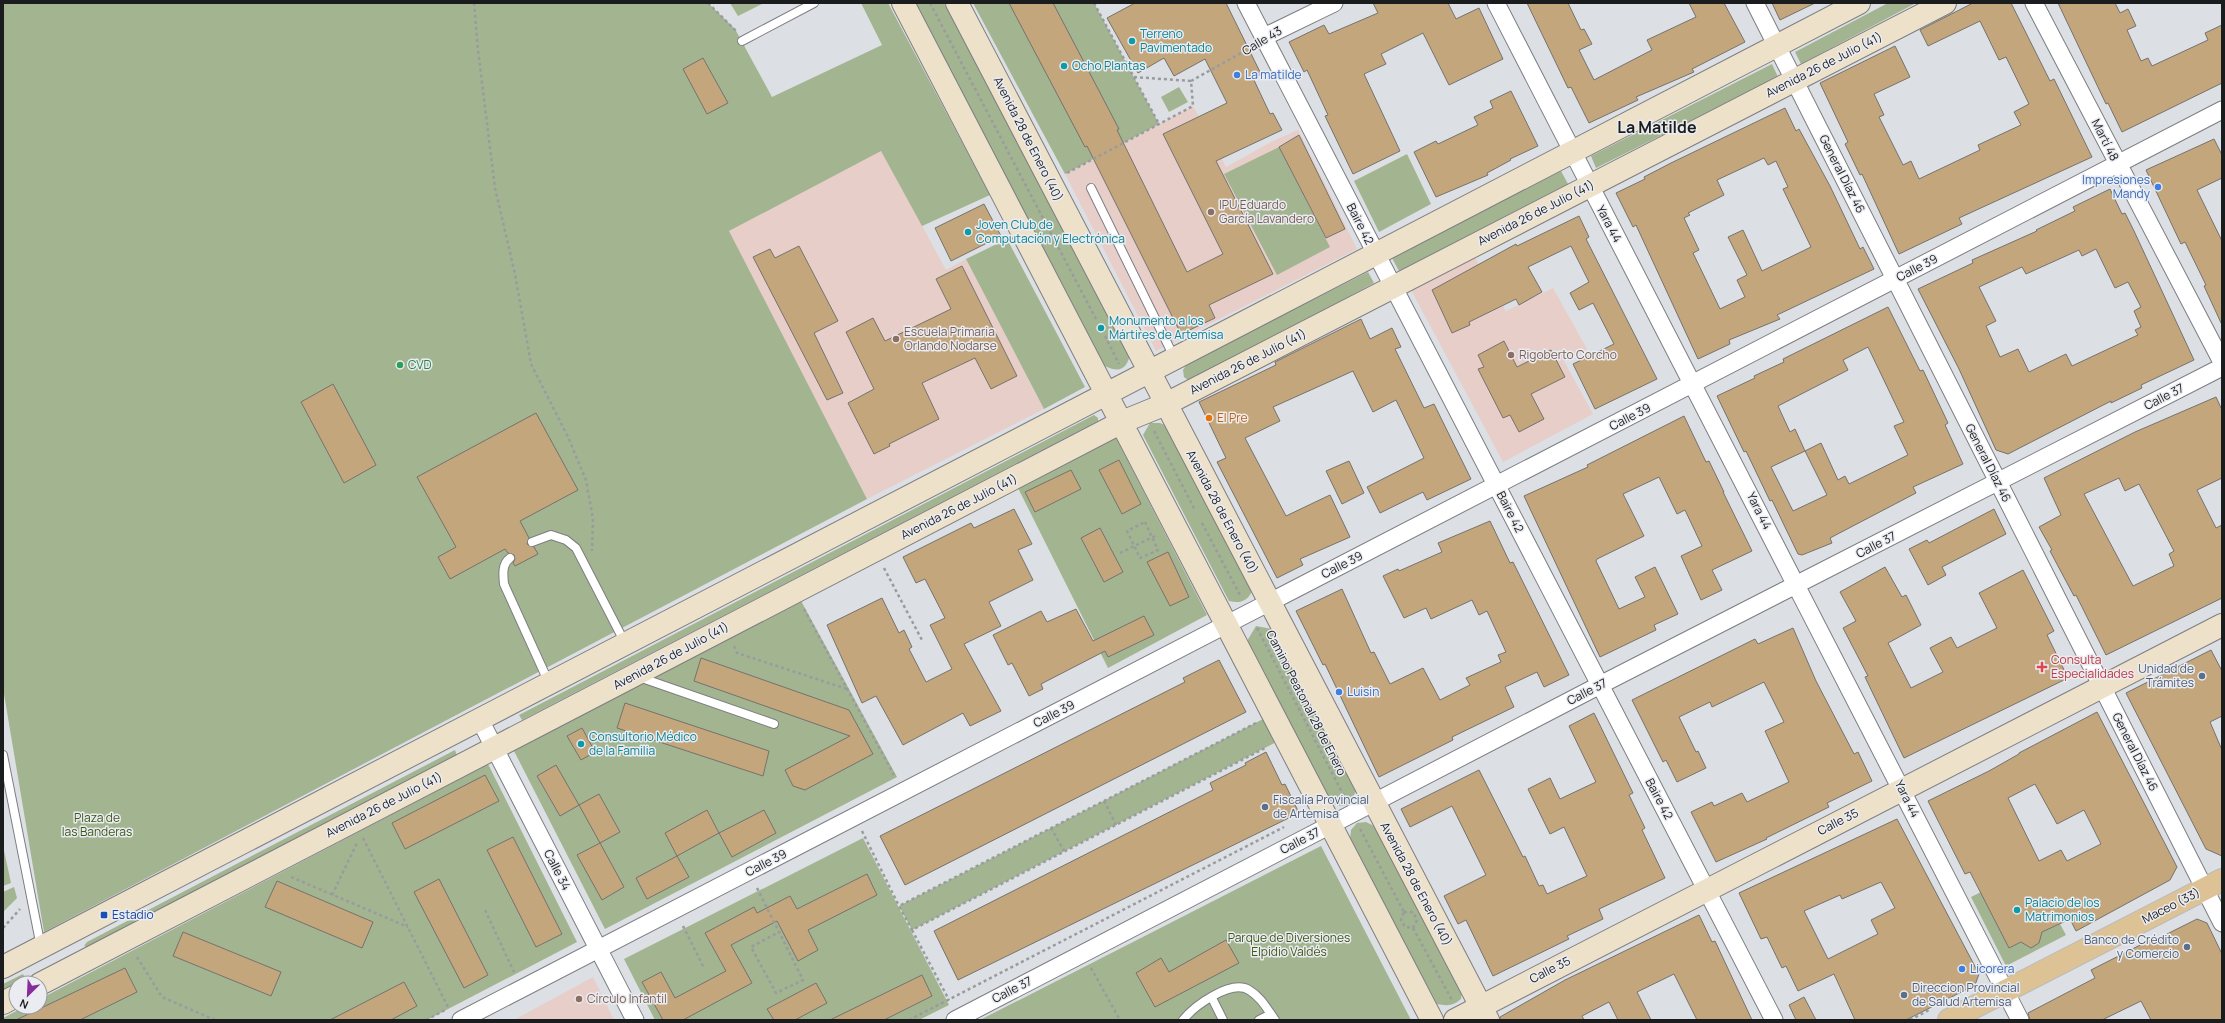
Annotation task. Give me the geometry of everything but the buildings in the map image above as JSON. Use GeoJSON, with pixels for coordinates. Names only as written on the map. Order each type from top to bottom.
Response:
{"type":"FeatureCollection","features":[{"type":"Feature","properties":{"kind":"main road"},"geometry":{"type":"LineString","coordinates":[[903,3],[1432,1020]]}},
{"type":"Feature","properties":{"kind":"main road","name":"Avenida 28 de Enero (40)"},"geometry":{"type":"LineString","coordinates":[[957,3],[1484,1013]]}},
{"type":"Feature","properties":{"kind":"main road"},"geometry":{"type":"LineString","coordinates":[[3,968],[1107,395],[1174,357],[1859,3]]}},
{"type":"Feature","properties":{"kind":"main road","name":"Avenida 26 de Julio (41)"},"geometry":{"type":"LineString","coordinates":[[48,980],[1122,422],[1166,404],[1945,3]]}},
{"type":"Feature","properties":{"kind":"main road","name":"Calle 35"},"geometry":{"type":"LineString","coordinates":[[1458,1019],[1484,1013],[1706,890],[2222,625]]}},
{"type":"Feature","properties":{"kind":"main road","name":"Maceo (33)"},"geometry":{"type":"LineString","coordinates":[[1949,1020],[2213,885]]}},
{"type":"Feature","properties":{"kind":"main road"},"geometry":{"type":"LineString","coordinates":[[42,947],[47,975]]}},
{"type":"Feature","properties":{"kind":"street","name":"Baire 42"},"geometry":{"type":"LineString","coordinates":[[1246,3],[1774,1020]]}},
{"type":"Feature","properties":{"kind":"street","name":"Calle 43"},"geometry":{"type":"LineString","coordinates":[[1264,37],[1334,3]]}},
{"type":"Feature","properties":{"kind":"street","name":"Yara 44"},"geometry":{"type":"LineString","coordinates":[[1496,3],[2020,1020]]}},
{"type":"Feature","properties":{"kind":"street","name":"General Díaz 46"},"geometry":{"type":"LineString","coordinates":[[1754,3],[1896,279],[2102,687],[2213,885],[2222,923]]}},
{"type":"Feature","properties":{"kind":"street","name":"Martí 48"},"geometry":{"type":"LineString","coordinates":[[2034,3],[2222,362]]}},
{"type":"Feature","properties":{"kind":"street","name":"Calle 39"},"geometry":{"type":"LineString","coordinates":[[456,1013],[598,949],[675,910],[2222,110]]}},
{"type":"Feature","properties":{"kind":"street","name":"Calle 37"},"geometry":{"type":"LineString","coordinates":[[957,1019],[1600,685],[2222,367]]}},
{"type":"Feature","properties":{"kind":"street","name":"Calle 34"},"geometry":{"type":"LineString","coordinates":[[480,720],[635,1020]]}},
{"type":"Feature","properties":{"kind":"lane"},"geometry":{"type":"LineString","coordinates":[[742,41],[814,3]]}},
{"type":"Feature","properties":{"kind":"lane"},"geometry":{"type":"LineString","coordinates":[[1091,188],[1174,357]]}},
{"type":"Feature","properties":{"kind":"lane"},"geometry":{"type":"LineString","coordinates":[[532,542],[551,535],[566,540],[576,548],[589,569],[626,644]]}},
{"type":"Feature","properties":{"kind":"lane"},"geometry":{"type":"LineString","coordinates":[[510,558],[506,561],[503,573],[504,584],[549,684]]}},
{"type":"Feature","properties":{"kind":"lane"},"geometry":{"type":"LineString","coordinates":[[634,676],[774,724]]}},
{"type":"Feature","properties":{"kind":"lane"},"geometry":{"type":"LineString","coordinates":[[3,755],[42,947]]}},
{"type":"Feature","properties":{"kind":"lane"},"geometry":{"type":"LineString","coordinates":[[1183,1020],[1191,1010],[1231,988],[1248,989],[1263,1001],[1273,1017],[1259,1020]]}},
{"type":"Feature","properties":{"kind":"lane"},"geometry":{"type":"LineString","coordinates":[[1212,998],[1222,1020]]}},
{"type":"Feature","properties":{"kind":"path"},"geometry":{"type":"LineString","coordinates":[[474,3],[478,50],[495,188],[516,274],[531,364],[568,437],[586,480],[593,519],[593,546],[589,569]]}},
{"type":"Feature","properties":{"kind":"path"},"geometry":{"type":"LineString","coordinates":[[708,3],[734,29],[742,41]]}},
{"type":"Feature","properties":{"kind":"path"},"geometry":{"type":"LineString","coordinates":[[930,3],[1096,319]]}},
{"type":"Feature","properties":{"kind":"path"},"geometry":{"type":"LineString","coordinates":[[1094,3],[1159,124]]}},
{"type":"Feature","properties":{"kind":"path","name":"Calle 43"},"geometry":{"type":"LineString","coordinates":[[1191,81],[1255,45],[1264,37]]}},
{"type":"Feature","properties":{"kind":"path"},"geometry":{"type":"LineString","coordinates":[[1065,174],[1193,106],[1191,81],[1134,77]]}},
{"type":"Feature","properties":{"kind":"path"},"geometry":{"type":"LineString","coordinates":[[1092,321],[1100,317]]}},
{"type":"Feature","properties":{"kind":"path"},"geometry":{"type":"LineString","coordinates":[[1100,338],[1109,334]]}},
{"type":"Feature","properties":{"kind":"path"},"geometry":{"type":"LineString","coordinates":[[1191,516],[1196,510],[1202,511]]}},
{"type":"Feature","properties":{"kind":"path"},"geometry":{"type":"LineString","coordinates":[[1195,523],[1202,523],[1206,519]]}},
{"type":"Feature","properties":{"kind":"path"},"geometry":{"type":"LineString","coordinates":[[1145,522],[1158,550],[1140,558],[1127,531],[1145,522]]}},
{"type":"Feature","properties":{"kind":"path","name":"Camino Peatonal 28 de Enero"},"geometry":{"type":"LineString","coordinates":[[1202,523],[1404,912],[1401,920],[1405,927],[1413,928]]}},
{"type":"Feature","properties":{"kind":"path"},"geometry":{"type":"LineString","coordinates":[[875,551],[922,642]]}},
{"type":"Feature","properties":{"kind":"path"},"geometry":{"type":"LineString","coordinates":[[795,592],[903,792]]}},
{"type":"Feature","properties":{"kind":"path"},"geometry":{"type":"LineString","coordinates":[[724,628],[737,653],[848,689]]}},
{"type":"Feature","properties":{"kind":"path"},"geometry":{"type":"LineString","coordinates":[[900,906],[1273,713]]}},
{"type":"Feature","properties":{"kind":"path"},"geometry":{"type":"LineString","coordinates":[[912,930],[1286,738]]}},
{"type":"Feature","properties":{"kind":"path"},"geometry":{"type":"LineString","coordinates":[[1104,801],[1116,824]]}},
{"type":"Feature","properties":{"kind":"path"},"geometry":{"type":"LineString","coordinates":[[855,817],[957,1019]]}},
{"type":"Feature","properties":{"kind":"path"},"geometry":{"type":"LineString","coordinates":[[909,1020],[1287,825]]}},
{"type":"Feature","properties":{"kind":"path"},"geometry":{"type":"LineString","coordinates":[[1051,828],[1064,851]]}},
{"type":"Feature","properties":{"kind":"path"},"geometry":{"type":"LineString","coordinates":[[332,894],[361,834],[448,1008],[456,1013]]}},
{"type":"Feature","properties":{"kind":"path"},"geometry":{"type":"LineString","coordinates":[[269,865],[282,873],[408,928]]}},
{"type":"Feature","properties":{"kind":"path"},"geometry":{"type":"LineString","coordinates":[[748,872],[779,932],[803,980],[776,993],[751,947],[779,932]]}},
{"type":"Feature","properties":{"kind":"path"},"geometry":{"type":"LineString","coordinates":[[3,928],[31,897]]}},
{"type":"Feature","properties":{"kind":"path"},"geometry":{"type":"LineString","coordinates":[[485,910],[514,974],[521,970]]}},
{"type":"Feature","properties":{"kind":"path"},"geometry":{"type":"LineString","coordinates":[[675,910],[704,968]]}},
{"type":"Feature","properties":{"kind":"path","name":"Camino Peatonal 28 de Enero"},"geometry":{"type":"LineString","coordinates":[[1404,912],[1413,912],[1417,920],[1413,928]]}},
{"type":"Feature","properties":{"kind":"path","name":"Camino Peatonal 28 de Enero"},"geometry":{"type":"LineString","coordinates":[[1413,928],[1458,1019]]}},
{"type":"Feature","properties":{"kind":"path"},"geometry":{"type":"LineString","coordinates":[[126,939],[162,997],[215,1020]]}},
{"type":"Feature","properties":{"kind":"path"},"geometry":{"type":"LineString","coordinates":[[1083,953],[1120,1020]]}},
{"type":"Feature","properties":{"kind":"path"},"geometry":{"type":"LineString","coordinates":[[448,1008],[456,1013]]}},
{"type":"Feature","properties":{"kind":"path"},"geometry":{"type":"LineString","coordinates":[[426,1020],[448,1008]]}},
{"type":"Feature","properties":{"kind":"shaded area","name":"IPU Eduardo García Lavandero"},"geometry":{"type":"Polygon","coordinates":[[[1193,106],[1226,167],[1271,142],[1298,130],[1357,249],[1156,351],[1065,174],[1193,106]]]}},
{"type":"Feature","properties":{"kind":"shaded area","name":"Escuela Primaria Orlando Nodarse"},"geometry":{"type":"Polygon","coordinates":[[[881,150],[946,270],[966,259],[1044,409],[867,499],[728,231],[881,150]]]}},
{"type":"Feature","properties":{"kind":"shaded area","name":"Rigoberto Corcho"},"geometry":{"type":"Polygon","coordinates":[[[1474,256],[1506,311],[1553,288],[1587,349],[1564,361],[1593,414],[1503,462],[1410,288],[1474,256]]]}},
{"type":"Feature","properties":{"kind":"shaded area","name":"Círculo Infantil"},"geometry":{"type":"Polygon","coordinates":[[[593,977],[614,1020],[514,1020],[593,977]]]}},
{"type":"Feature","properties":{"kind":"green space","name":"CVD"},"geometry":{"type":"Polygon","coordinates":[[[3,3],[708,3],[735,29],[772,97],[882,45],[861,3],[888,3],[990,195],[922,226],[881,151],[729,231],[867,499],[44,932],[3,688],[3,3]]]}},
{"type":"Feature","properties":{"kind":"green space"},"geometry":{"type":"Polygon","coordinates":[[[730,3],[764,3],[738,16],[730,3]]]}},
{"type":"Feature","properties":{"kind":"green space"},"geometry":{"type":"Polygon","coordinates":[[[915,3],[944,3],[1131,352],[1128,362],[1122,368],[1115,369],[1105,366],[915,3]]]}},
{"type":"Feature","properties":{"kind":"green space"},"geometry":{"type":"Polygon","coordinates":[[[973,3],[1094,3],[1159,124],[1065,174],[973,3]]]}},
{"type":"Feature","properties":{"kind":"green space"},"geometry":{"type":"Polygon","coordinates":[[[1888,3],[1916,3],[1801,64],[1795,52],[1888,3]]]}},
{"type":"Feature","properties":{"kind":"green space"},"geometry":{"type":"Polygon","coordinates":[[[1772,64],[1778,77],[1596,168],[1591,156],[1772,64]]]}},
{"type":"Feature","properties":{"kind":"green space"},"geometry":{"type":"Polygon","coordinates":[[[1179,87],[1188,102],[1169,112],[1161,97],[1179,87]]]}},
{"type":"Feature","properties":{"kind":"green space"},"geometry":{"type":"Polygon","coordinates":[[[1279,147],[1330,247],[1277,275],[1224,174],[1279,147]]]}},
{"type":"Feature","properties":{"kind":"green space"},"geometry":{"type":"Polygon","coordinates":[[[1407,154],[1431,204],[1379,232],[1354,181],[1407,154]]]}},
{"type":"Feature","properties":{"kind":"green space"},"geometry":{"type":"Polygon","coordinates":[[[1561,171],[1568,184],[1399,271],[1392,258],[1561,171]]]}},
{"type":"Feature","properties":{"kind":"green space"},"geometry":{"type":"Polygon","coordinates":[[[1007,239],[1085,387],[1044,409],[966,259],[1007,239]]]}},
{"type":"Feature","properties":{"kind":"green space"},"geometry":{"type":"Polygon","coordinates":[[[1368,272],[1374,283],[1197,379],[1189,381],[1184,377],[1183,370],[1187,364],[1368,272]]]}},
{"type":"Feature","properties":{"kind":"green space"},"geometry":{"type":"Polygon","coordinates":[[[1094,415],[1098,418],[1098,421],[522,720],[519,715],[1094,415]]]}},
{"type":"Feature","properties":{"kind":"green space"},"geometry":{"type":"Polygon","coordinates":[[[1150,423],[1160,423],[1167,426],[1253,589],[1244,601],[1229,601],[1143,435],[1150,423]]]}},
{"type":"Feature","properties":{"kind":"green space"},"geometry":{"type":"Polygon","coordinates":[[[1116,438],[1207,615],[1108,668],[1018,488],[1116,438]]]}},
{"type":"Feature","properties":{"kind":"green space"},"geometry":{"type":"Polygon","coordinates":[[[800,599],[897,777],[605,929],[514,751],[800,599]]]}},
{"type":"Feature","properties":{"kind":"green space"},"geometry":{"type":"Polygon","coordinates":[[[1256,626],[1272,629],[1356,791],[1349,805],[1341,806],[1331,803],[1247,641],[1256,626]]]}},
{"type":"Feature","properties":{"kind":"green space"},"geometry":{"type":"Polygon","coordinates":[[[1267,717],[1280,740],[912,930],[899,906],[1267,717]]]}},
{"type":"Feature","properties":{"kind":"green space"},"geometry":{"type":"Polygon","coordinates":[[[455,750],[457,756],[89,948],[84,946],[87,942],[455,750]]]}},
{"type":"Feature","properties":{"kind":"green space"},"geometry":{"type":"Polygon","coordinates":[[[488,764],[577,942],[427,1020],[3,1020],[3,1018],[9,1015],[48,1015],[48,995],[488,764]]]}},
{"type":"Feature","properties":{"kind":"green space"},"geometry":{"type":"Polygon","coordinates":[[[1366,822],[1374,826],[1462,991],[1461,999],[1453,1004],[1437,1004],[1350,840],[1351,830],[1357,823],[1366,822]]]}},
{"type":"Feature","properties":{"kind":"green space"},"geometry":{"type":"Polygon","coordinates":[[[863,838],[949,1005],[919,1020],[655,1020],[624,959],[863,838]]]}},
{"type":"Feature","properties":{"kind":"green space"},"geometry":{"type":"Polygon","coordinates":[[[3,846],[11,883],[3,886],[3,846]]]}},
{"type":"Feature","properties":{"kind":"green space","name":"Parque de Diversiones Elpidio Valdés"},"geometry":{"type":"Polygon","coordinates":[[[1321,846],[1411,1020],[980,1020],[1321,846]]]}},
{"type":"Feature","properties":{"kind":"green space"},"geometry":{"type":"Polygon","coordinates":[[[14,887],[17,898],[3,912],[3,892],[14,887]]]}},
{"type":"Feature","properties":{"kind":"green space"},"geometry":{"type":"Polygon","coordinates":[[[1981,892],[2009,948],[2021,942],[2031,947],[2039,943],[2042,932],[2060,924],[2066,935],[2006,966],[1971,897],[1981,892]]]}},
{"type":"Feature","properties":{"kind":"green space"},"geometry":{"type":"Polygon","coordinates":[[[8,982],[8,989],[3,991],[3,984],[8,982]]]}},
{"type":"Feature","properties":{"kind":"place","name":"Terreno Pavimentado"},"geometry":{"type":"Point","coordinates":[1132,41]}},
{"type":"Feature","properties":{"kind":"place","name":"Ocho Plantas"},"geometry":{"type":"Point","coordinates":[1064,66]}},
{"type":"Feature","properties":{"kind":"place","name":"La matilde"},"geometry":{"type":"Point","coordinates":[1237,75]}},
{"type":"Feature","properties":{"kind":"place","name":"Impresiones Mandy"},"geometry":{"type":"Point","coordinates":[2158,187]}},
{"type":"Feature","properties":{"kind":"place","name":"IPU Eduardo García Lavandero"},"geometry":{"type":"Point","coordinates":[1211,212]}},
{"type":"Feature","properties":{"kind":"place","name":"Joven Club de Computación y Electrónica"},"geometry":{"type":"Point","coordinates":[968,232]}},
{"type":"Feature","properties":{"kind":"place","name":"Monumento a los Mártires de Artemisa"},"geometry":{"type":"Point","coordinates":[1101,328]}},
{"type":"Feature","properties":{"kind":"place","name":"Escuela Primaria Orlando Nodarse"},"geometry":{"type":"Point","coordinates":[896,339]}},
{"type":"Feature","properties":{"kind":"place","name":"Rigoberto Corcho"},"geometry":{"type":"Point","coordinates":[1511,355]}},
{"type":"Feature","properties":{"kind":"place","name":"CVD"},"geometry":{"type":"Point","coordinates":[400,365]}},
{"type":"Feature","properties":{"kind":"place","name":"El Pre"},"geometry":{"type":"Point","coordinates":[1209,418]}},
{"type":"Feature","properties":{"kind":"place","name":"Consulta Especialidades"},"geometry":{"type":"Point","coordinates":[2042,667]}},
{"type":"Feature","properties":{"kind":"place","name":"Unidad de Trámites"},"geometry":{"type":"Point","coordinates":[2202,676]}},
{"type":"Feature","properties":{"kind":"place","name":"Luisin"},"geometry":{"type":"Point","coordinates":[1339,692]}},
{"type":"Feature","properties":{"kind":"place","name":"Consultorio Médico de la Familia"},"geometry":{"type":"Point","coordinates":[581,744]}},
{"type":"Feature","properties":{"kind":"place","name":"Fiscalía Provincial de Artemisa"},"geometry":{"type":"Point","coordinates":[1265,807]}},
{"type":"Feature","properties":{"kind":"place","name":"Palacio de los Matrimonios"},"geometry":{"type":"Point","coordinates":[2017,910]}},
{"type":"Feature","properties":{"kind":"place","name":"Estadio"},"geometry":{"type":"Point","coordinates":[104,915]}},
{"type":"Feature","properties":{"kind":"place","name":"Banco de Crédito y Comercio"},"geometry":{"type":"Point","coordinates":[2187,947]}},
{"type":"Feature","properties":{"kind":"place","name":"Licorera"},"geometry":{"type":"Point","coordinates":[1962,969]}},
{"type":"Feature","properties":{"kind":"place","name":"Direccion Provincial de Salud Artemisa"},"geometry":{"type":"Point","coordinates":[1904,995]}},
{"type":"Feature","properties":{"kind":"place","name":"Círculo Infantil"},"geometry":{"type":"Point","coordinates":[579,999]}},
{"type":"Feature","properties":{"kind":"district","name":"La Matilde"},"geometry":{"type":"Point","coordinates":[1657,127]}},
{"type":"Feature","properties":{"kind":"park label","name":"Plaza de las Banderas"},"geometry":{"type":"Point","coordinates":[97,825]}}]}
